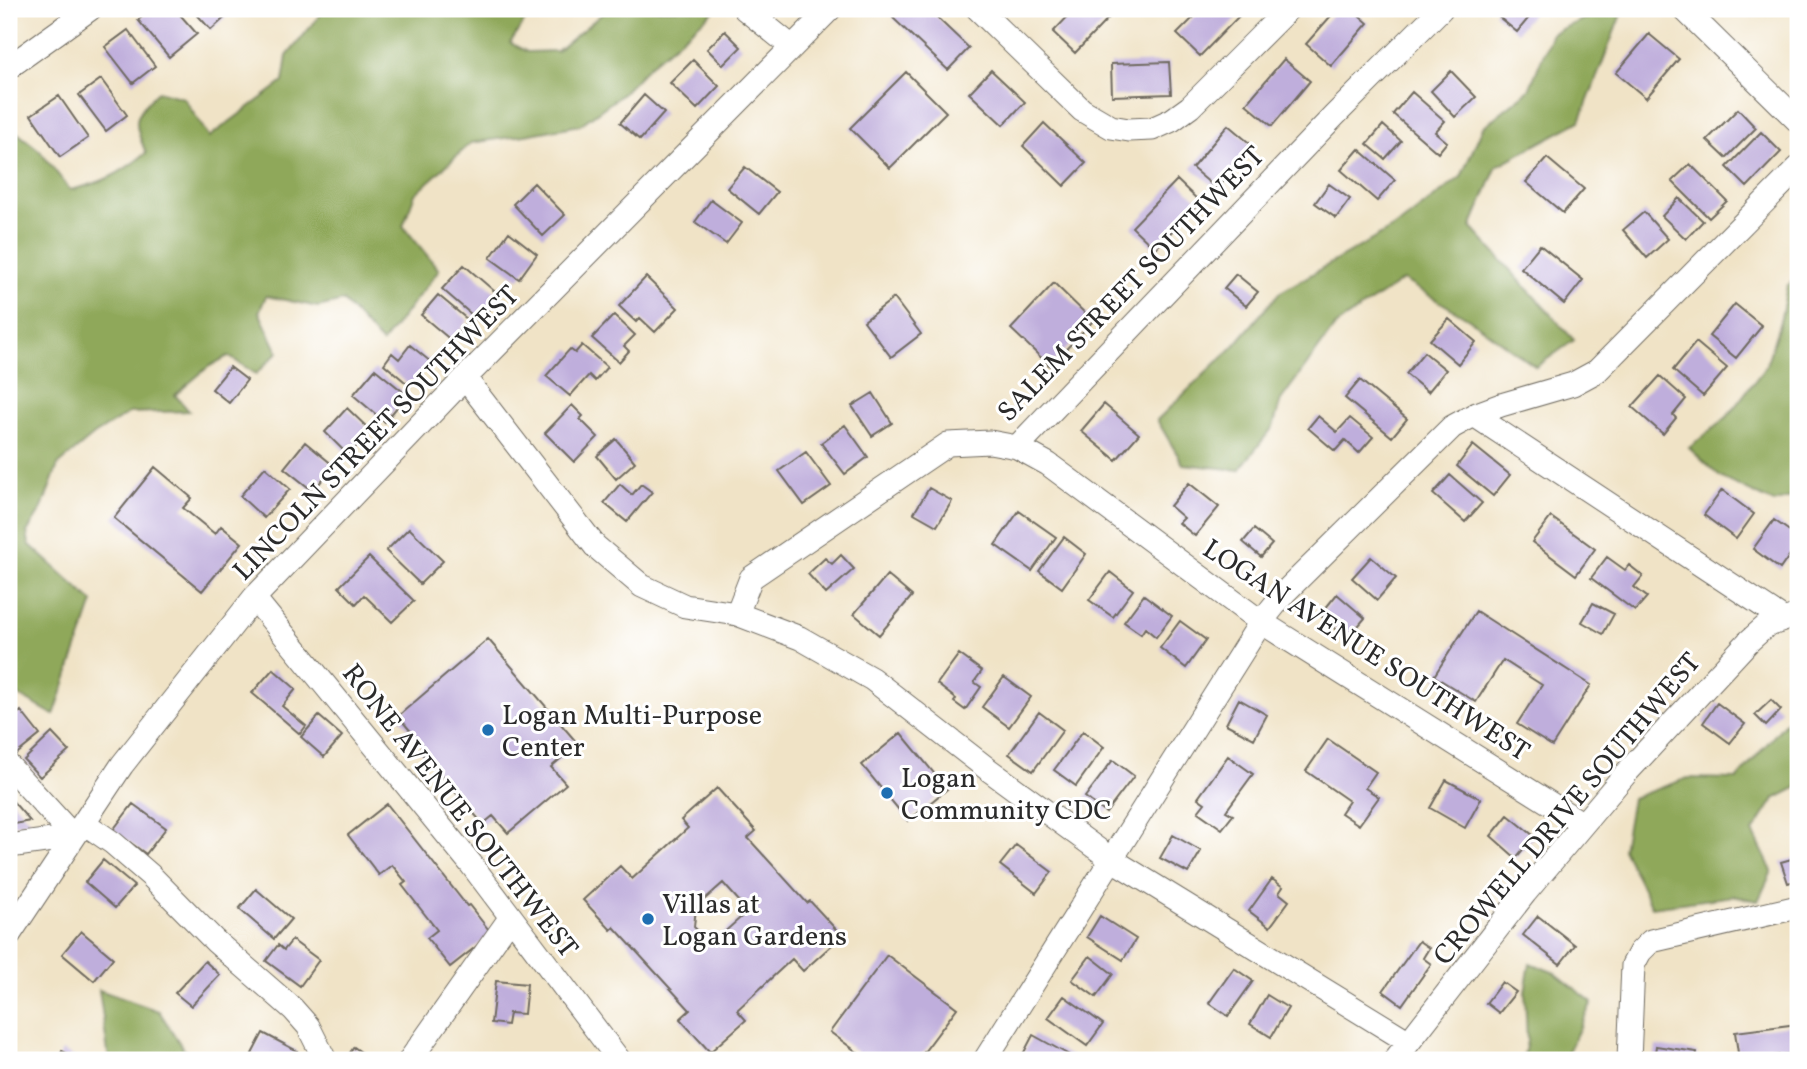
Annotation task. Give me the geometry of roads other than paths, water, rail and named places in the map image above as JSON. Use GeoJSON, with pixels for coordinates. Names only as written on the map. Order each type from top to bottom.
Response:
{"type":"FeatureCollection","features":[{"type":"Feature","properties":{"kind":"street"},"geometry":{"type":"LineString","coordinates":[[9,67],[90,9]]}},
{"type":"Feature","properties":{"kind":"street"},"geometry":{"type":"LineString","coordinates":[[745,9],[792,47]]}},
{"type":"Feature","properties":{"kind":"street","name":"LINCOLN STREET SOUTHWEST"},"geometry":{"type":"LineString","coordinates":[[9,935],[122,765],[254,598],[465,378],[830,9]]}},
{"type":"Feature","properties":{"kind":"street"},"geometry":{"type":"LineString","coordinates":[[978,9],[1082,110],[1111,127],[1129,130],[1152,129],[1172,120],[1190,107],[1288,9]]}},
{"type":"Feature","properties":{"kind":"street","name":"SALEM STREET SOUTHWEST"},"geometry":{"type":"LineString","coordinates":[[737,614],[751,578],[948,444],[990,442],[1017,447],[1334,116],[1441,9]]}},
{"type":"Feature","properties":{"kind":"street"},"geometry":{"type":"LineString","coordinates":[[1684,9],[1798,121]]}},
{"type":"Feature","properties":{"kind":"street"},"geometry":{"type":"LineString","coordinates":[[985,1060],[1261,622],[1285,592],[1452,427],[1501,405],[1573,384],[1597,371],[1798,168]]}},
{"type":"Feature","properties":{"kind":"street"},"geometry":{"type":"LineString","coordinates":[[465,378],[595,547],[642,586],[685,606],[737,614],[800,638],[872,679],[989,770],[1111,859],[1409,1042]]}},
{"type":"Feature","properties":{"kind":"street"},"geometry":{"type":"LineString","coordinates":[[1474,415],[1791,617]]}},
{"type":"Feature","properties":{"kind":"street","name":"LOGAN AVENUE SOUTHWEST"},"geometry":{"type":"LineString","coordinates":[[1017,447],[1048,464],[1261,622],[1583,824]]}},
{"type":"Feature","properties":{"kind":"street","name":"RONE AVENUE SOUTHWEST"},"geometry":{"type":"LineString","coordinates":[[254,598],[471,864],[619,1060]]}},
{"type":"Feature","properties":{"kind":"street","name":"CROWELL DRIVE SOUTHWEST"},"geometry":{"type":"LineString","coordinates":[[1395,1060],[1525,893],[1629,771],[1748,642],[1766,626],[1791,617]]}},
{"type":"Feature","properties":{"kind":"street"},"geometry":{"type":"LineString","coordinates":[[9,766],[79,830],[113,843],[150,875],[215,941],[293,1009],[309,1026],[326,1060]]}},
{"type":"Feature","properties":{"kind":"street"},"geometry":{"type":"LineString","coordinates":[[9,846],[79,830]]}},
{"type":"Feature","properties":{"kind":"street"},"geometry":{"type":"LineString","coordinates":[[1629,1060],[1633,965],[1640,952],[1651,941],[1798,907]]}},
{"type":"Feature","properties":{"kind":"street"},"geometry":{"type":"LineString","coordinates":[[410,1060],[511,917]]}},
{"type":"Feature","properties":{"kind":"place","name":"Logan Multi-Purpose Center"},"geometry":{"type":"Point","coordinates":[488,730]}},
{"type":"Feature","properties":{"kind":"place","name":"Logan Community CDC"},"geometry":{"type":"Point","coordinates":[887,793]}},
{"type":"Feature","properties":{"kind":"place","name":"Villas at Logan Gardens"},"geometry":{"type":"Point","coordinates":[648,919]}}]}
